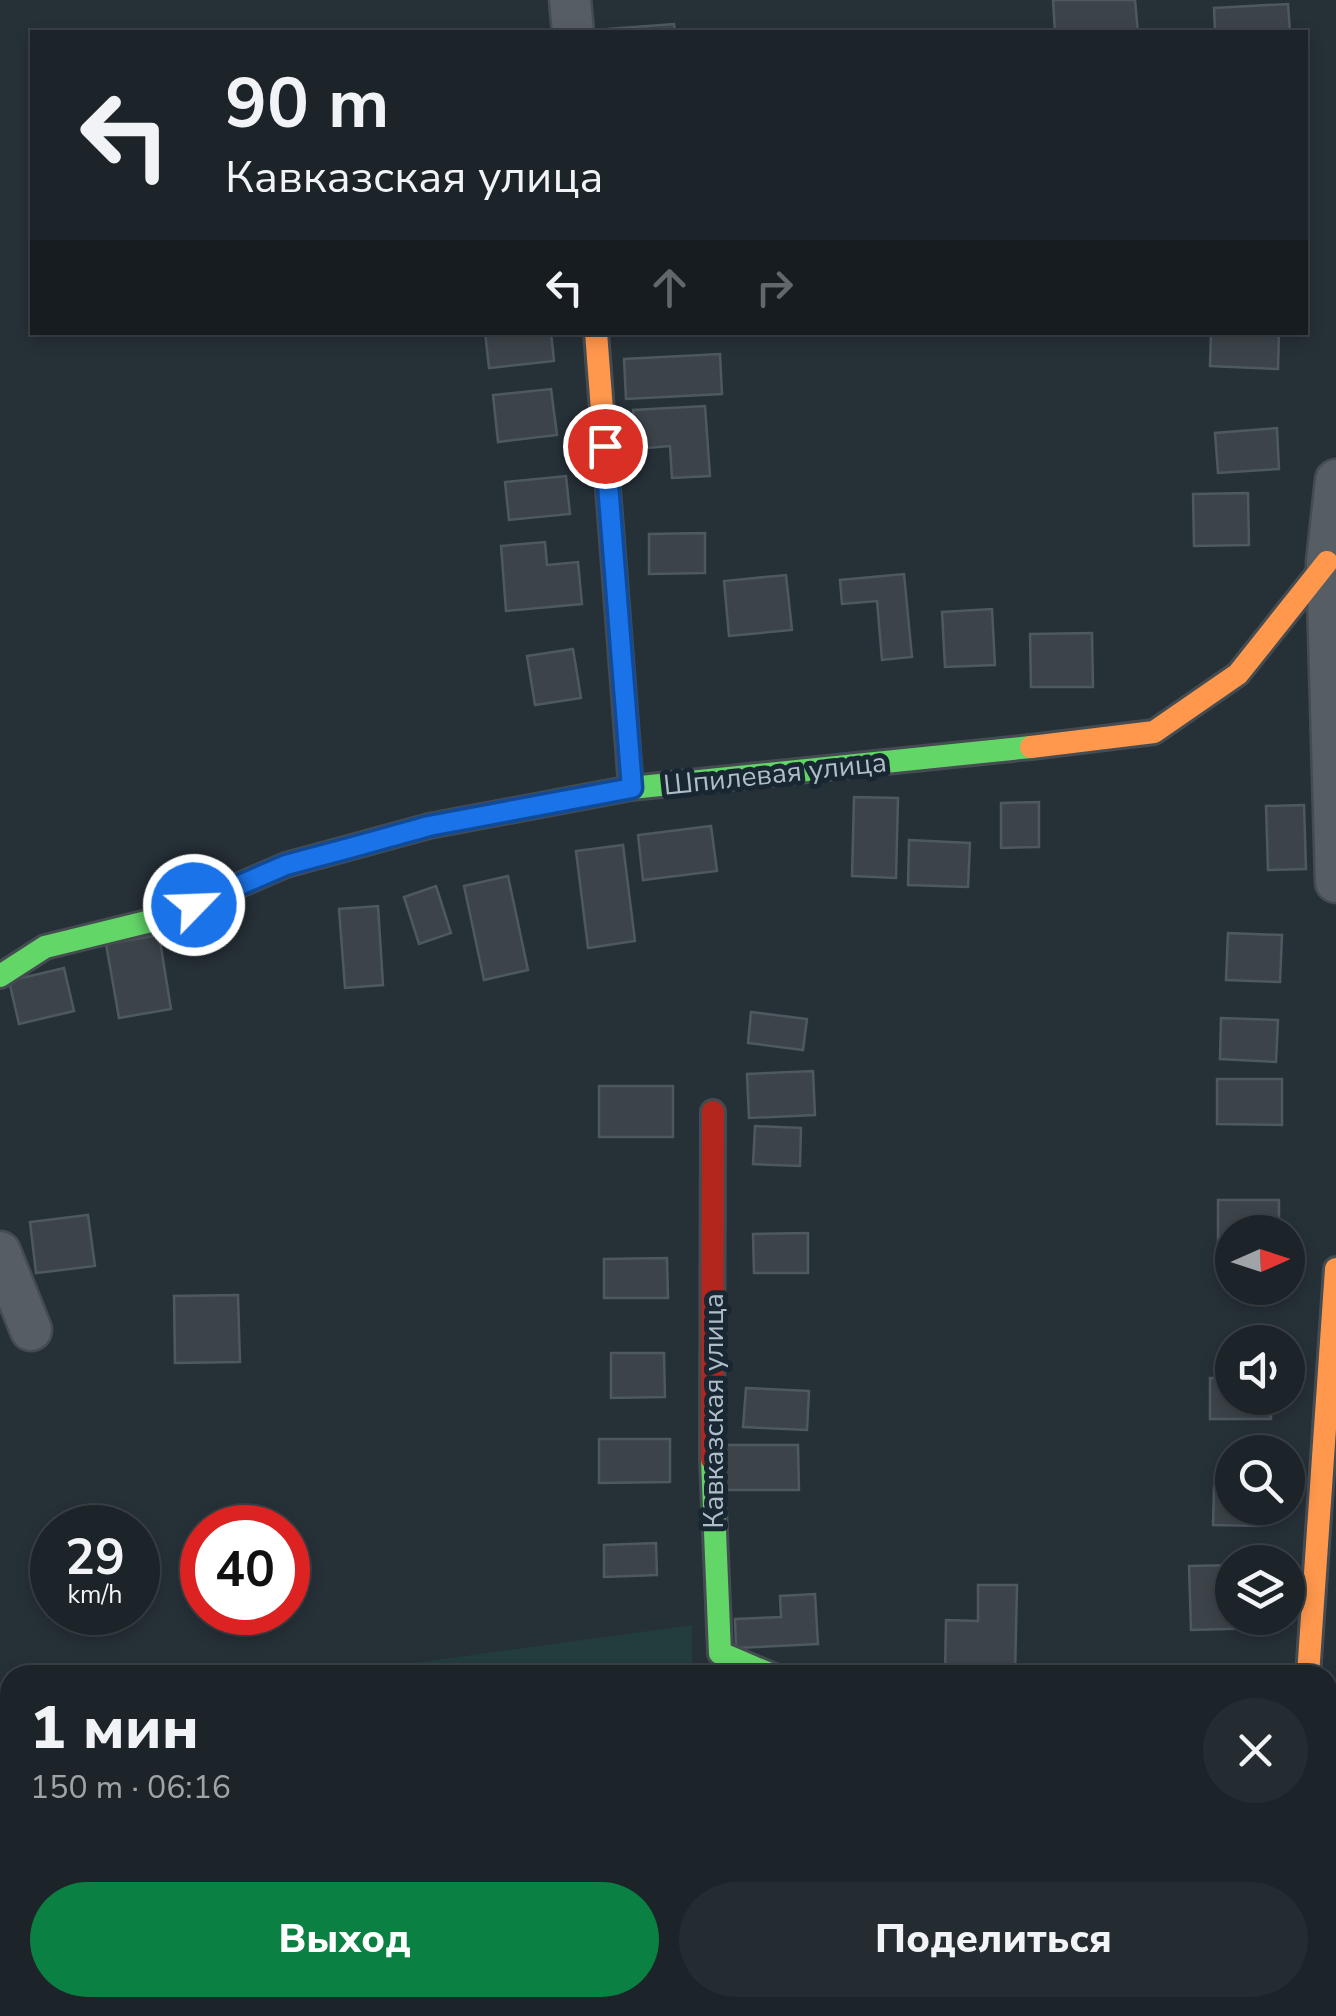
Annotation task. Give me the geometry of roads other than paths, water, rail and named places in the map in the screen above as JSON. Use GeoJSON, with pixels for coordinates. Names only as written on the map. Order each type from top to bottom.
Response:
{"type":"FeatureCollection","features":[{"type":"Feature","properties":{"kind":"street"},"geometry":{"type":"LineString","coordinates":[[570,0],[573,30]]}},
{"type":"Feature","properties":{"kind":"street"},"geometry":{"type":"LineString","coordinates":[[596,335],[632,788]]}},
{"type":"Feature","properties":{"kind":"street"},"geometry":{"type":"LineString","coordinates":[[1336,480],[1328,562],[1336,882]]}},
{"type":"Feature","properties":{"kind":"street","name":"Шпилевая улица"},"geometry":{"type":"LineString","coordinates":[[0,976],[45,947],[163,918],[286,865],[429,826],[632,788],[1154,732],[1238,674],[1328,562]]}},
{"type":"Feature","properties":{"kind":"street","name":"Кавказская улица"},"geometry":{"type":"LineString","coordinates":[[713,1112],[712,1475],[720,1653],[748,1665]]}},
{"type":"Feature","properties":{"kind":"street"},"geometry":{"type":"LineString","coordinates":[[0,1252],[30,1330]]}},
{"type":"Feature","properties":{"kind":"street"},"geometry":{"type":"LineString","coordinates":[[1309,1665],[1336,1270]]}}]}
